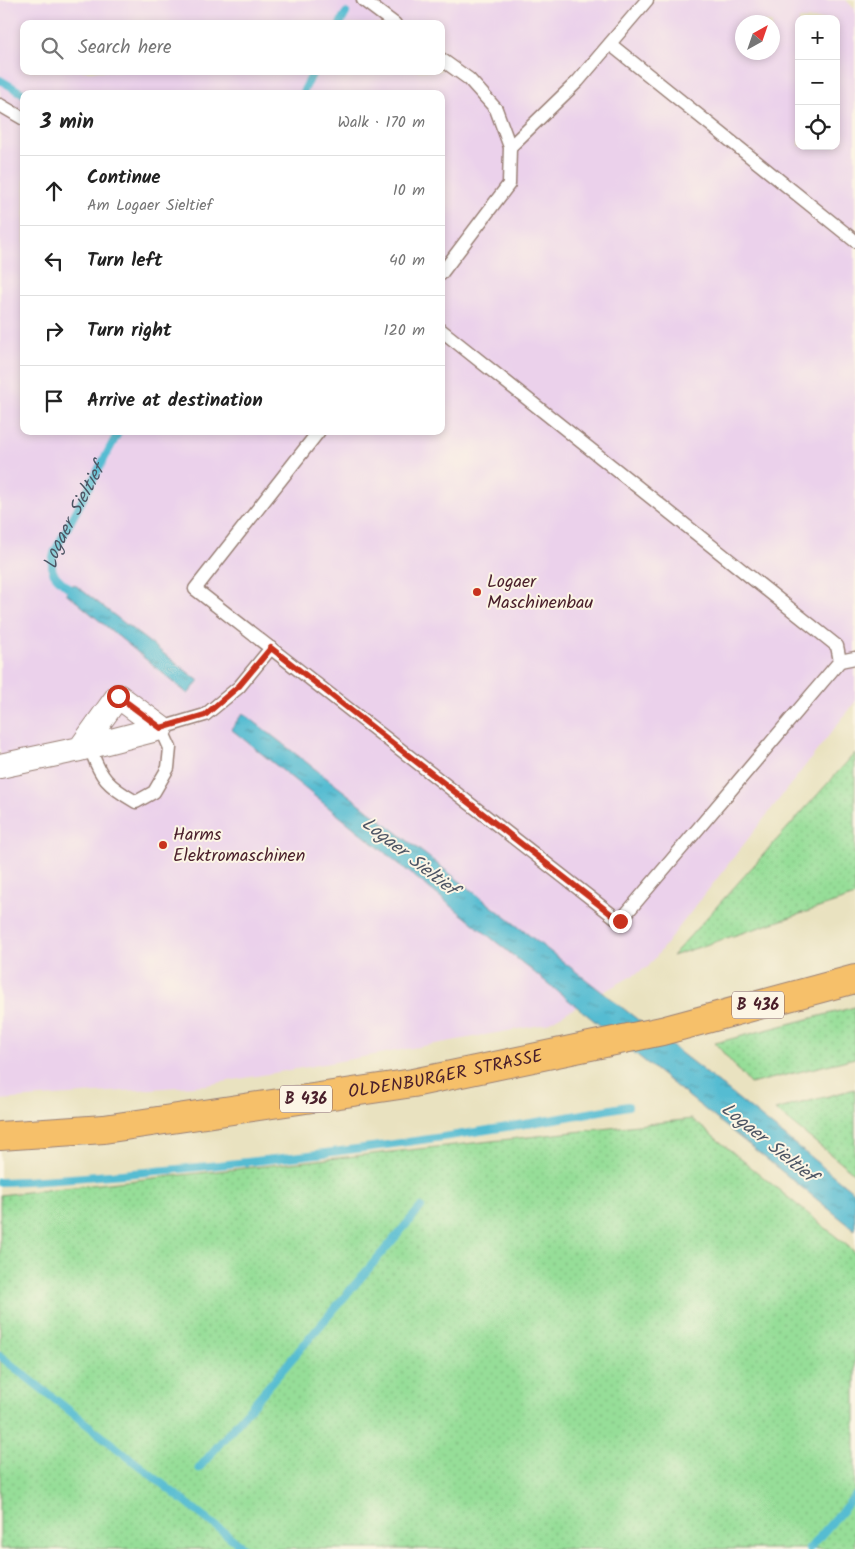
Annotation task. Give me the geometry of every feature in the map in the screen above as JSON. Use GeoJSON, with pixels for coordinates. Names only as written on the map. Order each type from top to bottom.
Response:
{"type":"FeatureCollection","features":[{"type":"Feature","properties":{"kind":"main road","name":"OLDENBURGER STRASSE"},"geometry":{"type":"LineString","coordinates":[[0,1136],[104,1129],[413,1083],[662,1031],[855,980]]}},
{"type":"Feature","properties":{"kind":"street"},"geometry":{"type":"LineString","coordinates":[[85,748],[118,696],[161,728]]}},
{"type":"Feature","properties":{"kind":"street"},"geometry":{"type":"LineString","coordinates":[[0,766],[85,748],[161,728]]}},
{"type":"Feature","properties":{"kind":"lane"},"geometry":{"type":"LineString","coordinates":[[363,0],[390,20]]}},
{"type":"Feature","properties":{"kind":"lane"},"geometry":{"type":"LineString","coordinates":[[510,148],[578,81],[647,0]]}},
{"type":"Feature","properties":{"kind":"lane"},"geometry":{"type":"LineString","coordinates":[[610,44],[855,241]]}},
{"type":"Feature","properties":{"kind":"lane"},"geometry":{"type":"LineString","coordinates":[[445,62],[469,79],[496,110],[510,148],[509,184],[445,269]]}},
{"type":"Feature","properties":{"kind":"lane"},"geometry":{"type":"LineString","coordinates":[[0,105],[20,117]]}},
{"type":"Feature","properties":{"kind":"lane"},"geometry":{"type":"LineString","coordinates":[[445,333],[838,646],[840,661]]}},
{"type":"Feature","properties":{"kind":"lane"},"geometry":{"type":"LineString","coordinates":[[315,435],[195,589],[620,921],[840,661],[855,658]]}},
{"type":"Feature","properties":{"kind":"lane"},"geometry":{"type":"LineString","coordinates":[[85,748],[98,772],[117,791],[136,802],[154,792],[168,768],[170,748],[161,728],[205,715],[239,686],[271,648]]}},
{"type":"Feature","properties":{"kind":"shaded area"},"geometry":{"type":"Polygon","coordinates":[[[0,0],[846,0],[855,9],[855,702],[648,967],[546,1024],[206,1085],[0,1100],[0,0]]]}},
{"type":"Feature","properties":{"kind":"green space"},"geometry":{"type":"Polygon","coordinates":[[[855,753],[855,896],[672,956],[855,753]]]}},
{"type":"Feature","properties":{"kind":"green space"},"geometry":{"type":"Polygon","coordinates":[[[855,1007],[855,1058],[750,1084],[715,1043],[855,1007]]]}},
{"type":"Feature","properties":{"kind":"green space"},"geometry":{"type":"Polygon","coordinates":[[[855,1089],[855,1174],[775,1110],[855,1089]]]}},
{"type":"Feature","properties":{"kind":"green space"},"geometry":{"type":"Polygon","coordinates":[[[692,1119],[855,1252],[855,1549],[0,1549],[0,1195],[692,1119]]]}},
{"type":"Feature","properties":{"kind":"water"},"geometry":{"type":"Polygon","coordinates":[[[74,584],[199,681],[188,694],[66,593],[74,584]]]}},
{"type":"Feature","properties":{"kind":"water"},"geometry":{"type":"Polygon","coordinates":[[[243,713],[700,1068],[855,1193],[855,1230],[231,729],[243,713]]]}},
{"type":"Feature","properties":{"kind":"waterway","name":"Logaer Sieltief"},"geometry":{"type":"LineString","coordinates":[[342,20],[346,13]]}},
{"type":"Feature","properties":{"kind":"waterway","name":"Logaer Sieltief"},"geometry":{"type":"LineString","coordinates":[[304,90],[312,75]]}},
{"type":"Feature","properties":{"kind":"waterway"},"geometry":{"type":"LineString","coordinates":[[0,80],[20,92]]}},
{"type":"Feature","properties":{"kind":"waterway","name":"Logaer Sieltief"},"geometry":{"type":"LineString","coordinates":[[70,589],[56,576],[52,569],[55,551],[117,435]]}},
{"type":"Feature","properties":{"kind":"waterway"},"geometry":{"type":"LineString","coordinates":[[0,1182],[118,1175],[299,1156],[464,1134],[628,1106]]}},
{"type":"Feature","properties":{"kind":"waterway"},"geometry":{"type":"LineString","coordinates":[[199,1468],[421,1207]]}},
{"type":"Feature","properties":{"kind":"waterway"},"geometry":{"type":"LineString","coordinates":[[0,1356],[245,1549]]}},
{"type":"Feature","properties":{"kind":"waterway"},"geometry":{"type":"LineString","coordinates":[[809,1549],[855,1496]]}},
{"type":"Feature","properties":{"kind":"place","name":"Logaer Maschinenbau"},"geometry":{"type":"Point","coordinates":[477,592]}},
{"type":"Feature","properties":{"kind":"place","name":"Harms Elektromaschinen"},"geometry":{"type":"Point","coordinates":[163,845]}},
{"type":"Feature","properties":{"kind":"route"},"geometry":{"type":"LineString","coordinates":[[118,696],[161,728],[205,715],[239,686],[271,648],[620,921]]}}]}
